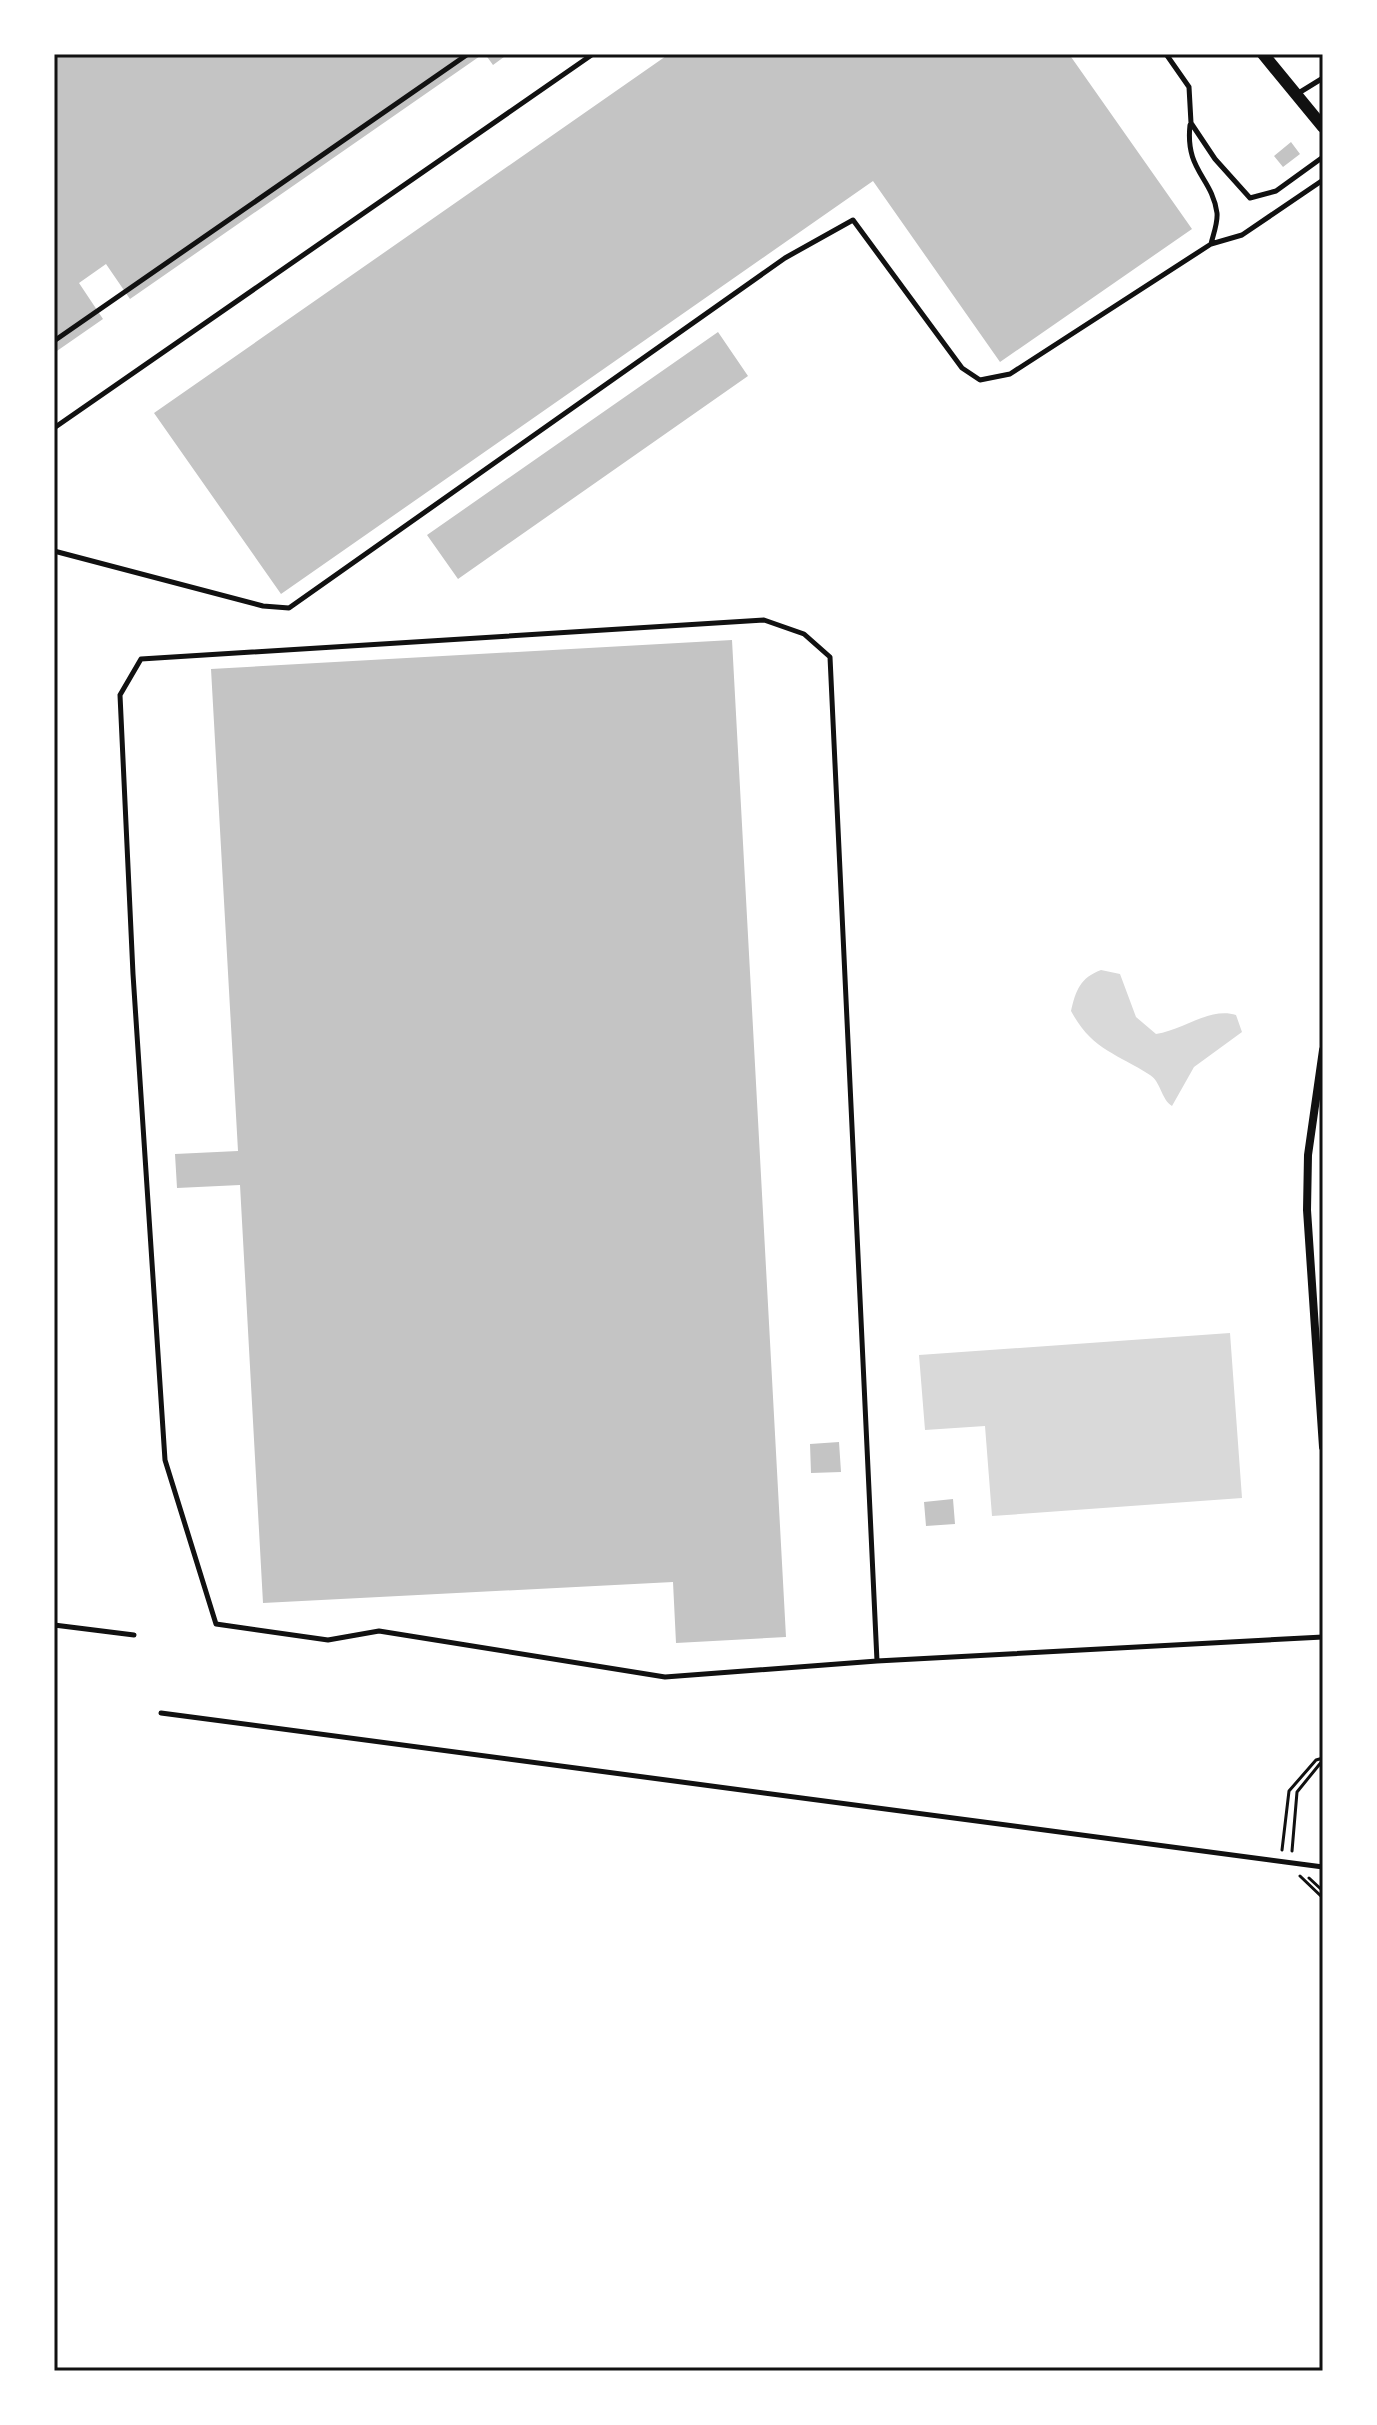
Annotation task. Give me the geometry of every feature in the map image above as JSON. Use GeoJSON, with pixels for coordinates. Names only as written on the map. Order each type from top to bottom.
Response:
{"type":"FeatureCollection","features":[{"type":"Feature","properties":{"kind":"street"},"geometry":{"type":"LineString","coordinates":[[1263,54],[1323,127]]}},
{"type":"Feature","properties":{"kind":"street"},"geometry":{"type":"LineString","coordinates":[[1323,1050],[1308,1155],[1307,1210],[1323,1447]]}},
{"type":"Feature","properties":{"kind":"lane"},"geometry":{"type":"LineString","coordinates":[[54,341],[468,54]]}},
{"type":"Feature","properties":{"kind":"lane"},"geometry":{"type":"LineString","coordinates":[[54,428],[593,54]]}},
{"type":"Feature","properties":{"kind":"lane"},"geometry":{"type":"LineString","coordinates":[[1166,54],[1189,87],[1191,123],[1188,144],[1193,164],[1218,215],[1211,244]]}},
{"type":"Feature","properties":{"kind":"lane"},"geometry":{"type":"LineString","coordinates":[[1297,94],[1323,78]]}},
{"type":"Feature","properties":{"kind":"lane"},"geometry":{"type":"LineString","coordinates":[[1191,123],[1215,159],[1250,198],[1276,191],[1323,157]]}},
{"type":"Feature","properties":{"kind":"lane"},"geometry":{"type":"LineString","coordinates":[[54,551],[263,606],[289,608],[785,258],[853,220],[962,368],[980,380],[1010,374],[1211,244],[1242,235],[1323,180]]}},
{"type":"Feature","properties":{"kind":"lane"},"geometry":{"type":"LineString","coordinates":[[877,1661],[830,657],[804,634],[764,620],[141,659],[120,695],[133,974],[165,1460],[216,1624],[328,1640],[379,1631],[665,1677],[877,1661],[1323,1637]]}},
{"type":"Feature","properties":{"kind":"lane"},"geometry":{"type":"LineString","coordinates":[[54,1625],[134,1635]]}},
{"type":"Feature","properties":{"kind":"lane"},"geometry":{"type":"LineString","coordinates":[[161,1713],[1323,1867]]}},
{"type":"Feature","properties":{"kind":"path"},"geometry":{"type":"LineString","coordinates":[[1323,1759],[1316,1760],[1289,1791],[1281,1863],[1281,1869],[1297,1873],[1323,1898]]}},
{"type":"Feature","properties":{"kind":"path"},"geometry":{"type":"LineString","coordinates":[[1291,1862],[1297,1792],[1323,1759]]}},
{"type":"Feature","properties":{"kind":"path"},"geometry":{"type":"LineString","coordinates":[[1302,1872],[1323,1891]]}},
{"type":"Feature","properties":{"kind":"shaded area"},"geometry":{"type":"Polygon","coordinates":[[[1101,970],[1120,974],[1136,1017],[1156,1034],[1206,1016],[1226,1013],[1236,1015],[1242,1032],[1194,1067],[1172,1106],[1154,1078],[1096,1043],[1071,1011],[1080,986],[1101,970]]]}},
{"type":"Feature","properties":{"kind":"shaded area"},"geometry":{"type":"Polygon","coordinates":[[[1230,1333],[1242,1498],[992,1516],[985,1426],[925,1430],[919,1355],[1230,1333]]]}},
{"type":"Feature","properties":{"kind":"building"},"geometry":{"type":"Polygon","coordinates":[[[54,54],[483,54],[130,299],[106,264],[79,283],[103,319],[54,353],[54,54]]]}},
{"type":"Feature","properties":{"kind":"building"},"geometry":{"type":"Polygon","coordinates":[[[485,54],[508,54],[493,65],[485,54]]]}},
{"type":"Feature","properties":{"kind":"building"},"geometry":{"type":"Polygon","coordinates":[[[669,54],[1069,54],[1192,229],[1000,362],[873,181],[281,594],[154,413],[669,54]]]}},
{"type":"Feature","properties":{"kind":"building"},"geometry":{"type":"Polygon","coordinates":[[[1291,142],[1300,154],[1283,167],[1274,156],[1291,142]]]}},
{"type":"Feature","properties":{"kind":"building"},"geometry":{"type":"Polygon","coordinates":[[[718,332],[748,376],[458,579],[427,535],[718,332]]]}},
{"type":"Feature","properties":{"kind":"building"},"geometry":{"type":"Polygon","coordinates":[[[732,640],[786,1637],[676,1643],[673,1582],[263,1603],[240,1185],[177,1188],[175,1154],[238,1151],[211,669],[732,640]]]}},
{"type":"Feature","properties":{"kind":"building"},"geometry":{"type":"Polygon","coordinates":[[[839,1442],[841,1472],[811,1473],[810,1444],[839,1442]]]}},
{"type":"Feature","properties":{"kind":"building"},"geometry":{"type":"Polygon","coordinates":[[[953,1499],[955,1524],[926,1526],[924,1502],[953,1499]]]}}]}
